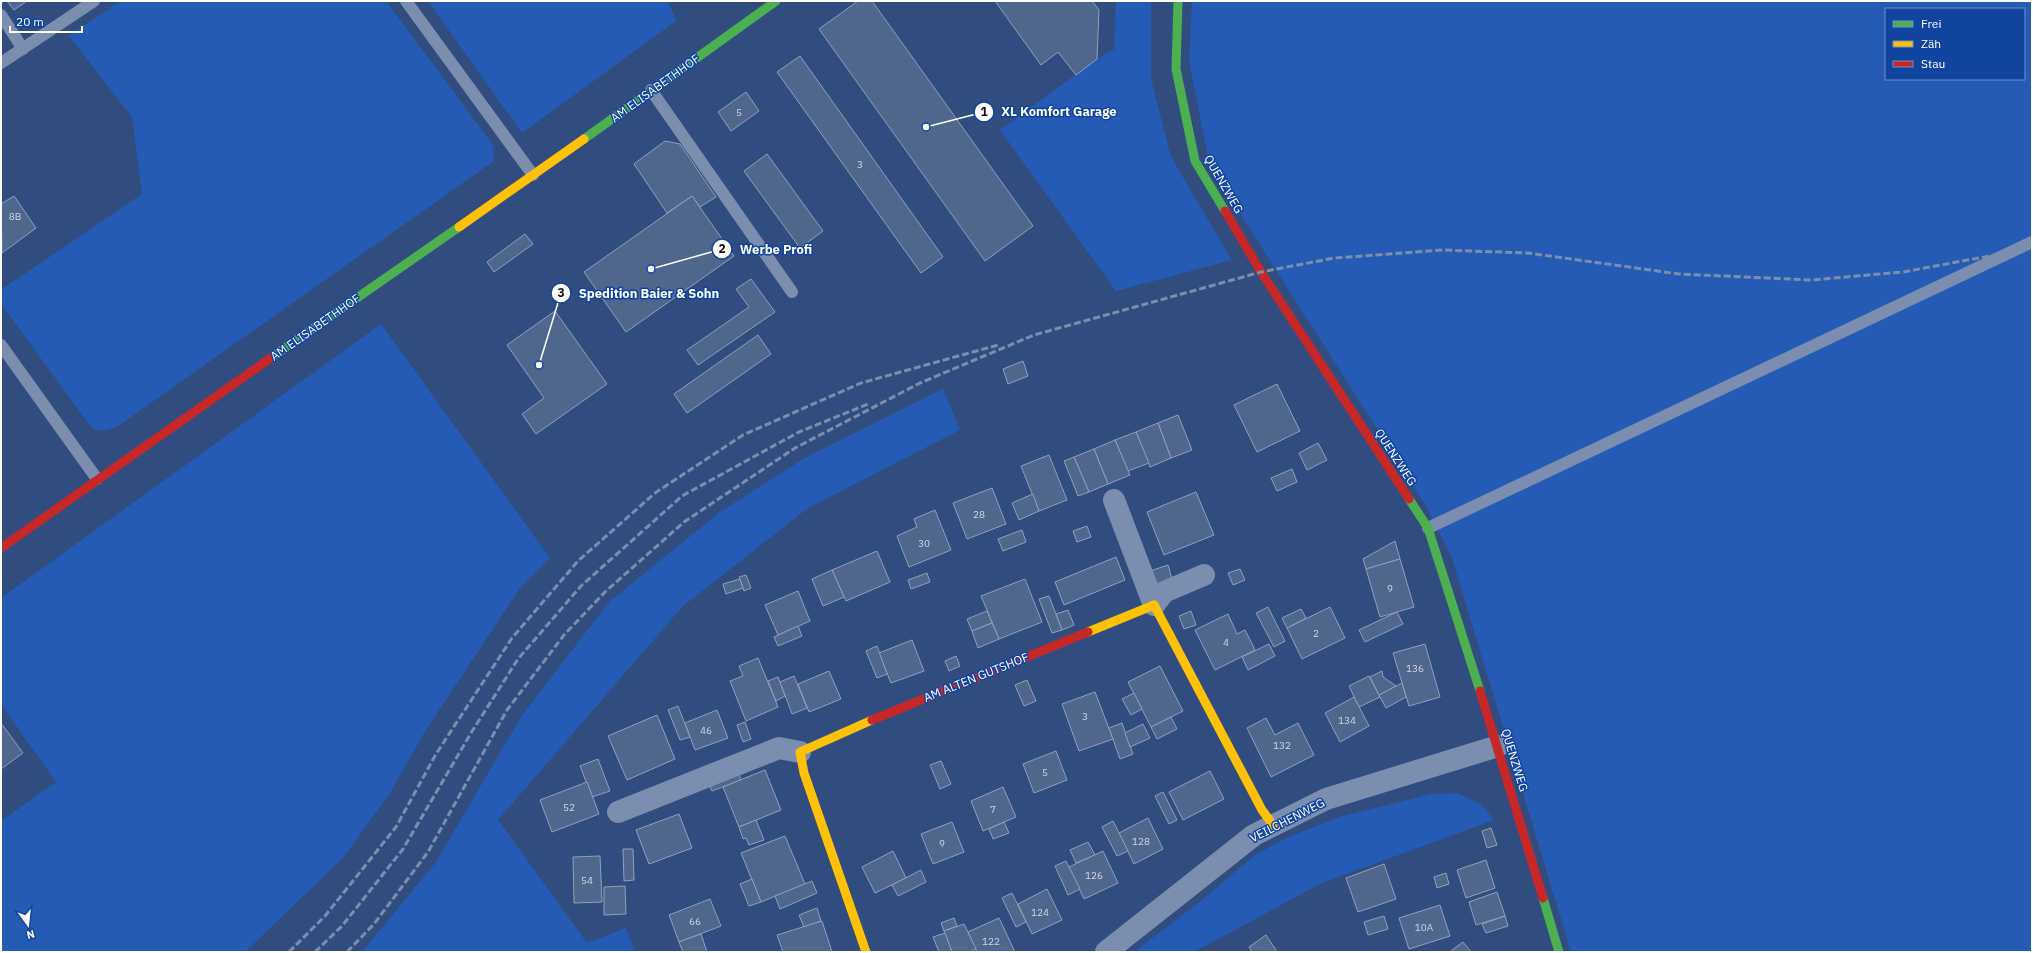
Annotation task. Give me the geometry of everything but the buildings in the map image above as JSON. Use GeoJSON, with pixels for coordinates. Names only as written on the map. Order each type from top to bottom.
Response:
{"type":"FeatureCollection","features":[{"type":"Feature","properties":{"kind":"street","name":"AM ELISABETHHOF"},"geometry":{"type":"LineString","coordinates":[[1,548],[97,479],[533,175],[776,1]]}},
{"type":"Feature","properties":{"kind":"street","name":"QUENZWEG"},"geometry":{"type":"LineString","coordinates":[[1178,1],[1176,69],[1195,161],[1261,272],[1428,528],[1498,746],[1559,952]]}},
{"type":"Feature","properties":{"kind":"street"},"geometry":{"type":"LineString","coordinates":[[1114,500],[1154,605],[1262,810],[1273,825]]}},
{"type":"Feature","properties":{"kind":"street","name":"AM ALTEN GUTSHOF"},"geometry":{"type":"LineString","coordinates":[[800,752],[886,714],[1154,605],[1164,592],[1204,575]]}},
{"type":"Feature","properties":{"kind":"street","name":"VEILCHENWEG"},"geometry":{"type":"LineString","coordinates":[[1106,952],[1254,835],[1273,825],[1326,799],[1498,746]]}},
{"type":"Feature","properties":{"kind":"street"},"geometry":{"type":"LineString","coordinates":[[618,812],[779,748],[800,752],[804,773],[866,952]]}},
{"type":"Feature","properties":{"kind":"lane"},"geometry":{"type":"LineString","coordinates":[[1,63],[94,1]]}},
{"type":"Feature","properties":{"kind":"lane"},"geometry":{"type":"LineString","coordinates":[[406,1],[533,175]]}},
{"type":"Feature","properties":{"kind":"lane"},"geometry":{"type":"LineString","coordinates":[[1,15],[23,49]]}},
{"type":"Feature","properties":{"kind":"lane"},"geometry":{"type":"LineString","coordinates":[[651,90],[792,292]]}},
{"type":"Feature","properties":{"kind":"lane"},"geometry":{"type":"LineString","coordinates":[[1428,528],[2032,242]]}},
{"type":"Feature","properties":{"kind":"lane"},"geometry":{"type":"LineString","coordinates":[[1,345],[97,479]]}},
{"type":"Feature","properties":{"kind":"shaded area"},"geometry":{"type":"Polygon","coordinates":[[[120,1],[386,1],[493,145],[494,161],[121,424],[110,430],[102,431],[91,427],[1,304],[1,290],[142,194],[132,117],[69,36],[120,1]]]}},
{"type":"Feature","properties":{"kind":"shaded area"},"geometry":{"type":"Polygon","coordinates":[[[428,1],[668,1],[676,21],[522,133],[428,1]]]}},
{"type":"Feature","properties":{"kind":"shaded area"},"geometry":{"type":"Polygon","coordinates":[[[1116,1],[1151,1],[1151,79],[1171,157],[1232,260],[1116,291],[1000,130],[1097,59],[1114,49],[1116,1]]]}},
{"type":"Feature","properties":{"kind":"shaded area"},"geometry":{"type":"Polygon","coordinates":[[[1192,1],[2032,1],[2032,952],[1571,952],[1452,558],[1426,506],[1234,204],[1207,153],[1189,61],[1192,1]]]}},
{"type":"Feature","properties":{"kind":"shaded area"},"geometry":{"type":"Polygon","coordinates":[[[381,324],[550,558],[520,588],[424,733],[390,793],[343,858],[245,952],[1,952],[1,821],[56,782],[1,704],[1,598],[381,324]]]}},
{"type":"Feature","properties":{"kind":"shaded area"},"geometry":{"type":"Polygon","coordinates":[[[943,389],[960,430],[808,508],[683,606],[498,820],[587,943],[626,928],[635,952],[362,952],[436,862],[521,717],[609,602],[720,512],[805,458],[943,389]]]}},
{"type":"Feature","properties":{"kind":"shaded area"},"geometry":{"type":"Polygon","coordinates":[[[1457,793],[1481,804],[1494,820],[1322,883],[1194,952],[1134,952],[1202,900],[1255,855],[1288,837],[1343,816],[1431,794],[1457,793]]]}},
{"type":"Feature","properties":{"kind":"railway"},"geometry":{"type":"LineString","coordinates":[[347,952],[374,924],[428,852],[507,710],[564,635],[605,592],[684,522],[795,448],[920,383],[1034,335],[1261,272],[1334,258],[1443,250],[1528,253],[1679,274],[1811,280],[1903,272],[2011,252],[2032,245]]}},
{"type":"Feature","properties":{"kind":"railway"},"geometry":{"type":"LineString","coordinates":[[289,952],[325,916],[396,827],[436,754],[512,638],[578,561],[655,493],[743,435],[861,383],[998,345]]}},
{"type":"Feature","properties":{"kind":"railway"},"geometry":{"type":"LineString","coordinates":[[315,952],[342,926],[403,849],[471,733],[518,659],[581,586],[682,496],[799,432],[868,404]]}},
{"type":"Feature","properties":{"kind":"traffic: fast"},"geometry":{"type":"LineString","coordinates":[[584,139],[776,1]]}},
{"type":"Feature","properties":{"kind":"traffic: fast"},"geometry":{"type":"LineString","coordinates":[[1178,1],[1176,69],[1195,161],[1225,211]]}},
{"type":"Feature","properties":{"kind":"traffic: fast"},"geometry":{"type":"LineString","coordinates":[[272,357],[459,227]]}},
{"type":"Feature","properties":{"kind":"traffic: fast"},"geometry":{"type":"LineString","coordinates":[[1409,499],[1428,528],[1480,691]]}},
{"type":"Feature","properties":{"kind":"traffic: fast"},"geometry":{"type":"LineString","coordinates":[[1543,898],[1559,952]]}},
{"type":"Feature","properties":{"kind":"traffic: slow"},"geometry":{"type":"LineString","coordinates":[[459,227],[584,139]]}},
{"type":"Feature","properties":{"kind":"traffic: slow"},"geometry":{"type":"LineString","coordinates":[[1088,632],[1154,605],[1262,810],[1273,825]]}},
{"type":"Feature","properties":{"kind":"traffic: slow"},"geometry":{"type":"LineString","coordinates":[[866,952],[804,773],[800,752],[872,720]]}},
{"type":"Feature","properties":{"kind":"traffic: jam"},"geometry":{"type":"LineString","coordinates":[[1225,211],[1261,272],[1409,499]]}},
{"type":"Feature","properties":{"kind":"traffic: jam"},"geometry":{"type":"LineString","coordinates":[[1,548],[272,357]]}},
{"type":"Feature","properties":{"kind":"traffic: jam"},"geometry":{"type":"LineString","coordinates":[[872,720],[1088,632]]}},
{"type":"Feature","properties":{"kind":"traffic: jam"},"geometry":{"type":"LineString","coordinates":[[1480,691],[1543,898]]}},
{"type":"Feature","properties":{"kind":"place","name":"XL Komfort Garage"},"geometry":{"type":"Point","coordinates":[926,127]}},
{"type":"Feature","properties":{"kind":"place","name":"Werbe Profi"},"geometry":{"type":"Point","coordinates":[651,269]}},
{"type":"Feature","properties":{"kind":"place","name":"Spedition Baier & Sohn"},"geometry":{"type":"Point","coordinates":[539,365]}}]}
